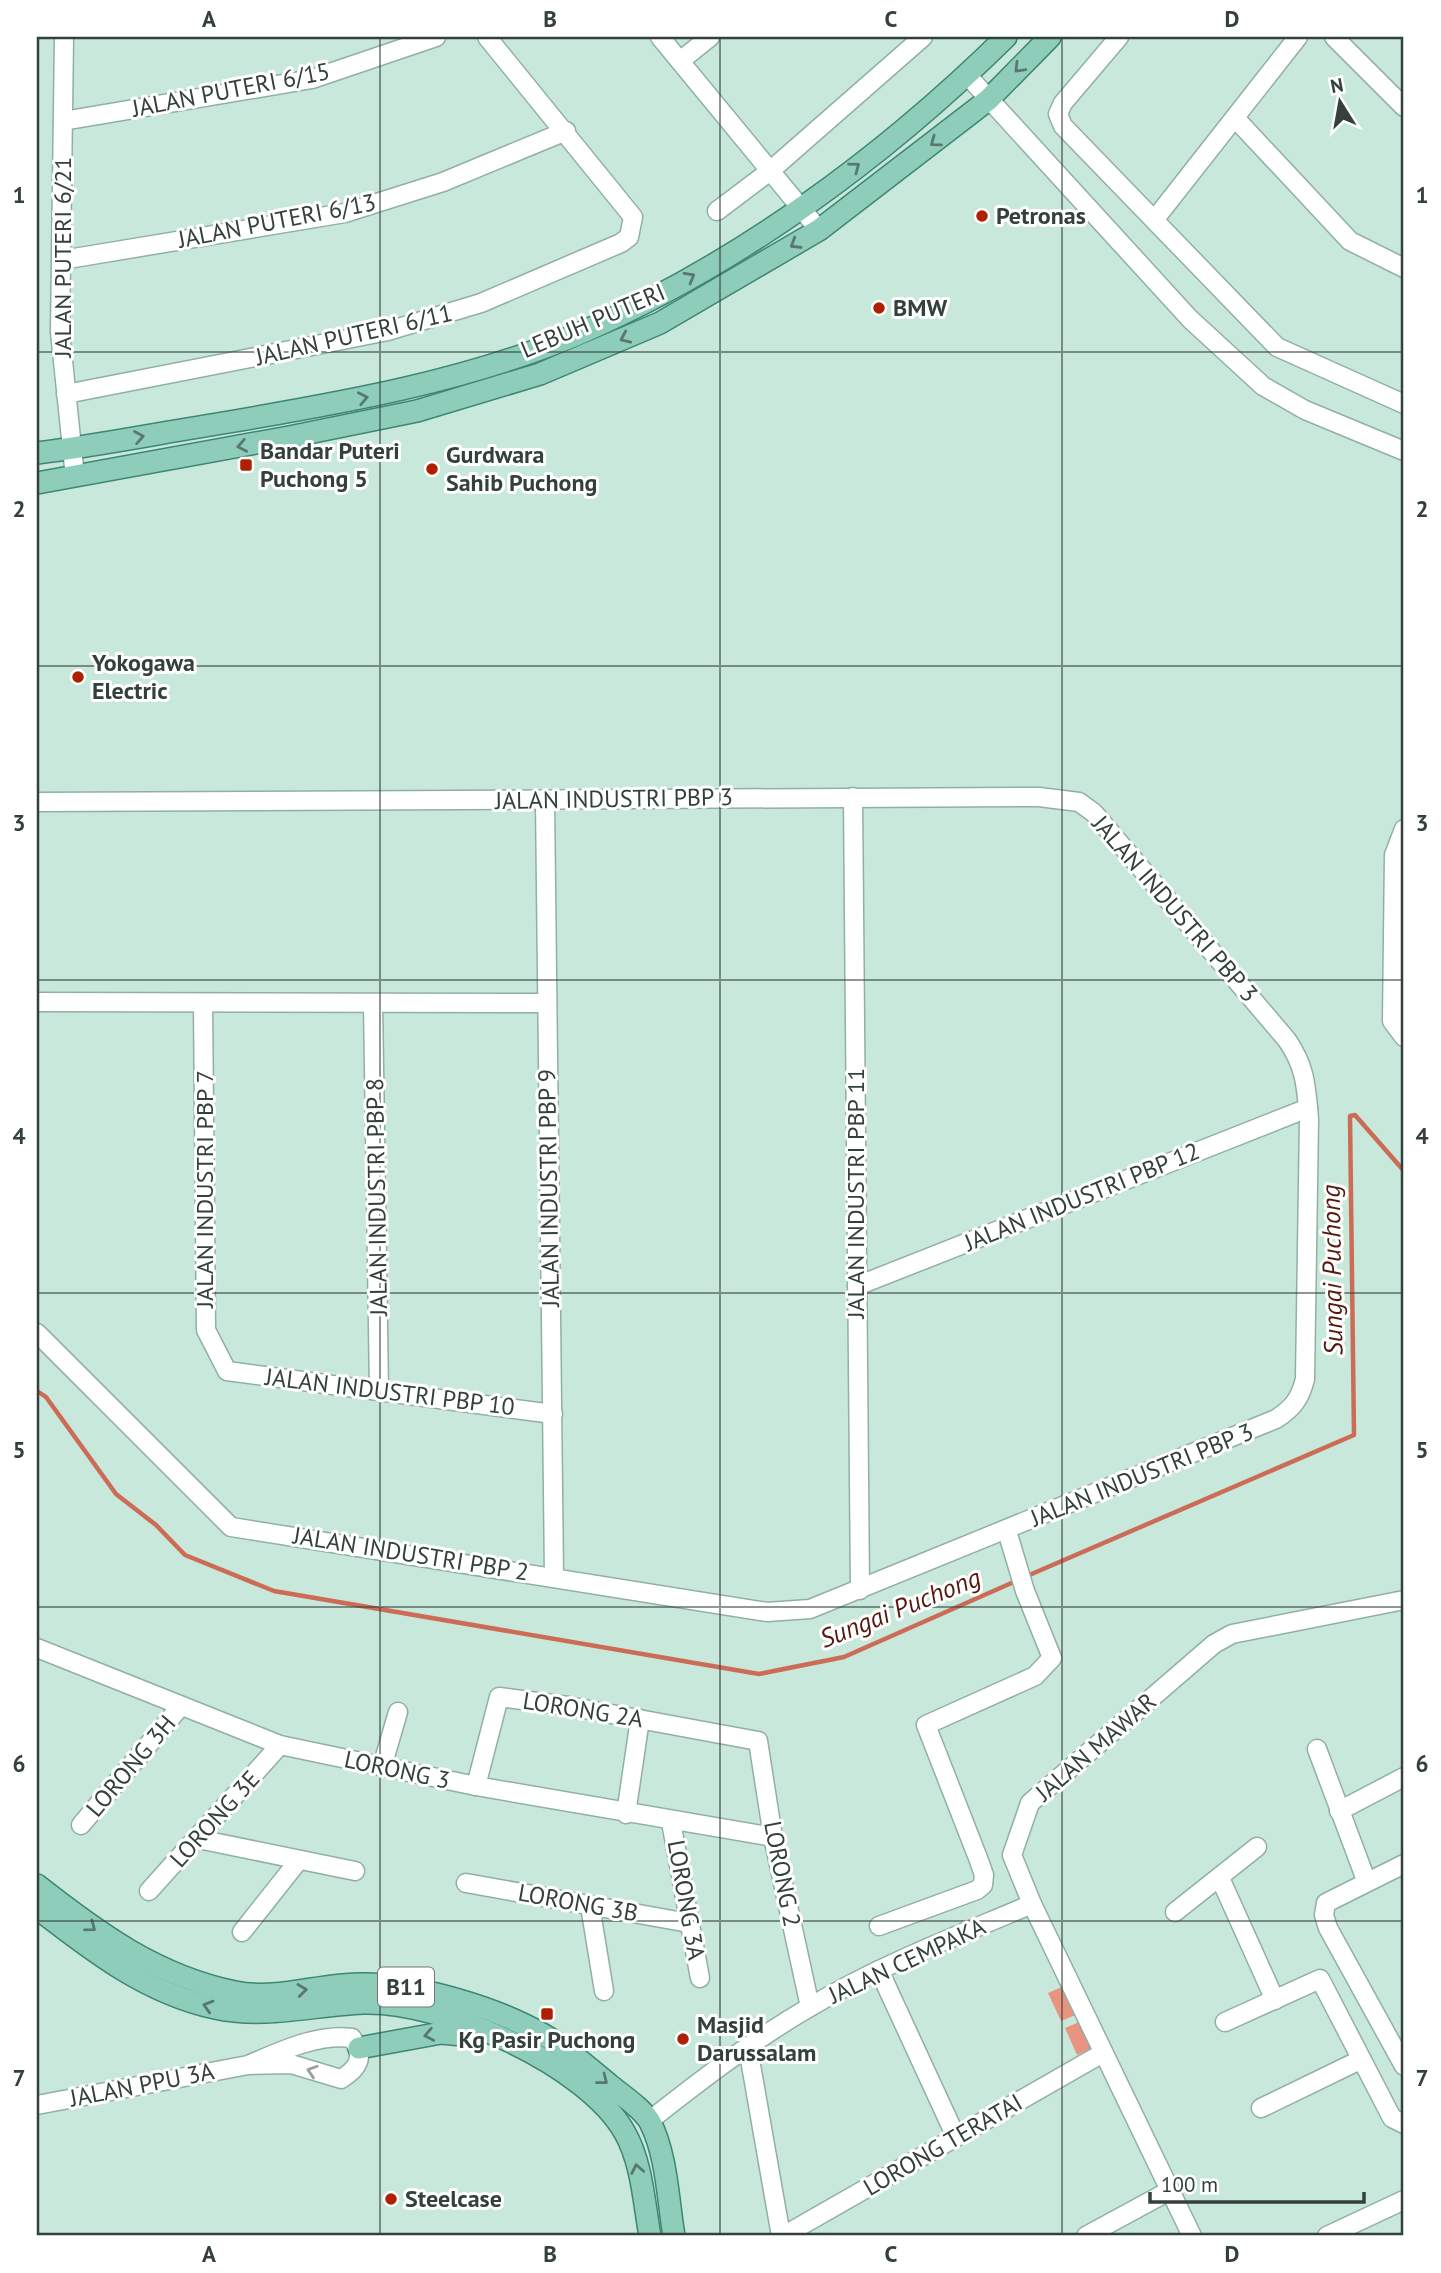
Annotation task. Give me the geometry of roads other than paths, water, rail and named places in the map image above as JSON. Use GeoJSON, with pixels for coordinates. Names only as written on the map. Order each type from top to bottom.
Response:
{"type":"FeatureCollection","features":[{"type":"Feature","properties":{"kind":"main road","name":"LEBUH PUTERI"},"geometry":{"type":"LineString","coordinates":[[37,453],[71,440],[373,396],[526,354],[575,335],[660,295],[801,208],[894,137],[967,75],[1006,37]]}},
{"type":"Feature","properties":{"kind":"main road","name":"LEBUH PUTERI"},"geometry":{"type":"LineString","coordinates":[[37,483],[417,411],[540,374],[660,323],[726,287],[819,230],[988,100],[1050,37]]}},
{"type":"Feature","properties":{"kind":"main road","name":"B11"},"geometry":{"type":"LineString","coordinates":[[37,1885],[132,1955],[206,1985],[239,1993],[268,1994],[359,1983],[394,1985],[427,1992],[516,2020],[547,2036],[605,2081],[649,2120]]}},
{"type":"Feature","properties":{"kind":"main road","name":"B11"},"geometry":{"type":"LineString","coordinates":[[37,1908],[92,1952],[119,1968],[150,1985],[214,2008],[271,2012],[365,2003],[401,2005],[437,2014],[520,2046],[551,2062],[581,2083],[625,2132],[633,2150],[650,2236]]}},
{"type":"Feature","properties":{"kind":"main road"},"geometry":{"type":"LineString","coordinates":[[359,2048],[441,2033],[460,2033],[520,2046]]}},
{"type":"Feature","properties":{"kind":"main road"},"geometry":{"type":"LineString","coordinates":[[649,2120],[662,2164],[674,2236]]}},
{"type":"Feature","properties":{"kind":"street","name":"JALAN PUTERI 6/21"},"geometry":{"type":"LineString","coordinates":[[64,37],[60,332],[75,477]]}},
{"type":"Feature","properties":{"kind":"street","name":"JALAN PUTERI 6/15"},"geometry":{"type":"LineString","coordinates":[[63,121],[312,79],[436,37]]}},
{"type":"Feature","properties":{"kind":"street"},"geometry":{"type":"LineString","coordinates":[[487,37],[566,131]]}},
{"type":"Feature","properties":{"kind":"street"},"geometry":{"type":"LineString","coordinates":[[660,37],[819,230]]}},
{"type":"Feature","properties":{"kind":"street"},"geometry":{"type":"LineString","coordinates":[[680,61],[710,37]]}},
{"type":"Feature","properties":{"kind":"street"},"geometry":{"type":"LineString","coordinates":[[716,211],[770,170],[923,37]]}},
{"type":"Feature","properties":{"kind":"street"},"geometry":{"type":"LineString","coordinates":[[1119,37],[1063,103],[1058,114],[1063,126],[1156,219],[1277,348],[1404,404]]}},
{"type":"Feature","properties":{"kind":"street"},"geometry":{"type":"LineString","coordinates":[[1156,219],[1298,37]]}},
{"type":"Feature","properties":{"kind":"street"},"geometry":{"type":"LineString","coordinates":[[1334,37],[1404,107]]}},
{"type":"Feature","properties":{"kind":"street"},"geometry":{"type":"LineString","coordinates":[[967,75],[1190,318],[1263,386],[1305,410],[1404,451]]}},
{"type":"Feature","properties":{"kind":"street"},"geometry":{"type":"LineString","coordinates":[[1235,118],[1350,241],[1404,268]]}},
{"type":"Feature","properties":{"kind":"street","name":"JALAN PUTERI 6/11"},"geometry":{"type":"LineString","coordinates":[[67,403],[388,331],[481,303],[621,243],[629,237],[633,217],[566,131]]}},
{"type":"Feature","properties":{"kind":"street","name":"JALAN PUTERI 6/13"},"geometry":{"type":"LineString","coordinates":[[62,260],[345,213],[443,182],[566,131]]}},
{"type":"Feature","properties":{"kind":"street","name":"JALAN INDUSTRI PBP 11"},"geometry":{"type":"LineString","coordinates":[[853,797],[860,1590]]}},
{"type":"Feature","properties":{"kind":"street","name":"JALAN INDUSTRI PBP 3"},"geometry":{"type":"LineString","coordinates":[[37,802],[1039,797],[1079,802],[1094,813],[1287,1040],[1300,1060],[1308,1108],[1305,1379],[1301,1395],[1292,1409],[1276,1419],[860,1590]]}},
{"type":"Feature","properties":{"kind":"street","name":"JALAN INDUSTRI PBP 9"},"geometry":{"type":"LineString","coordinates":[[545,800],[554,1576]]}},
{"type":"Feature","properties":{"kind":"street"},"geometry":{"type":"LineString","coordinates":[[1402,1036],[1392,1021],[1400,927],[1394,855],[1404,829]]}},
{"type":"Feature","properties":{"kind":"street"},"geometry":{"type":"LineString","coordinates":[[37,1002],[547,1003]]}},
{"type":"Feature","properties":{"kind":"street","name":"JALAN INDUSTRI PBP 7"},"geometry":{"type":"LineString","coordinates":[[203,1003],[206,1330],[227,1371]]}},
{"type":"Feature","properties":{"kind":"street","name":"JALAN INDUSTRI PBP 8"},"geometry":{"type":"LineString","coordinates":[[373,1003],[379,1391]]}},
{"type":"Feature","properties":{"kind":"street","name":"JALAN INDUSTRI PBP 12"},"geometry":{"type":"LineString","coordinates":[[857,1286],[1308,1108]]}},
{"type":"Feature","properties":{"kind":"street","name":"JALAN INDUSTRI PBP 2"},"geometry":{"type":"LineString","coordinates":[[37,1332],[231,1527],[554,1576],[767,1612],[810,1609],[860,1590]]}},
{"type":"Feature","properties":{"kind":"street","name":"JALAN INDUSTRI PBP 10"},"geometry":{"type":"LineString","coordinates":[[227,1371],[553,1414]]}},
{"type":"Feature","properties":{"kind":"street"},"geometry":{"type":"LineString","coordinates":[[879,1926],[977,1890],[983,1885],[984,1875],[978,1858],[926,1725],[1035,1676],[1052,1658],[1025,1591],[1007,1531]]}},
{"type":"Feature","properties":{"kind":"street","name":"JALAN MAWAR"},"geometry":{"type":"LineString","coordinates":[[1192,2236],[1102,2053],[1032,1904],[1013,1856],[1030,1802],[1214,1644],[1232,1634],[1404,1600]]}},
{"type":"Feature","properties":{"kind":"street","name":"LORONG 3"},"geometry":{"type":"LineString","coordinates":[[40,1656],[280,1745],[626,1814],[773,1837]]}},
{"type":"Feature","properties":{"kind":"street","name":"LORONG 2A"},"geometry":{"type":"LineString","coordinates":[[476,1786],[499,1697],[758,1741]]}},
{"type":"Feature","properties":{"kind":"street","name":"LORONG 3H"},"geometry":{"type":"LineString","coordinates":[[81,1825],[180,1707]]}},
{"type":"Feature","properties":{"kind":"street"},"geometry":{"type":"LineString","coordinates":[[382,1766],[398,1712]]}},
{"type":"Feature","properties":{"kind":"street"},"geometry":{"type":"LineString","coordinates":[[626,1814],[640,1719]]}},
{"type":"Feature","properties":{"kind":"street","name":"LORONG 2"},"geometry":{"type":"LineString","coordinates":[[758,1741],[773,1837],[810,2007]]}},
{"type":"Feature","properties":{"kind":"street","name":"LORONG 3E"},"geometry":{"type":"LineString","coordinates":[[149,1891],[280,1745]]}},
{"type":"Feature","properties":{"kind":"street"},"geometry":{"type":"LineString","coordinates":[[1317,1749],[1366,1881]]}},
{"type":"Feature","properties":{"kind":"street"},"geometry":{"type":"LineString","coordinates":[[1339,1811],[1404,1777]]}},
{"type":"Feature","properties":{"kind":"street","name":"LORONG 3A"},"geometry":{"type":"LineString","coordinates":[[671,1822],[700,1978]]}},
{"type":"Feature","properties":{"kind":"street"},"geometry":{"type":"LineString","coordinates":[[198,1839],[355,1871]]}},
{"type":"Feature","properties":{"kind":"street"},"geometry":{"type":"LineString","coordinates":[[1175,1912],[1257,1847]]}},
{"type":"Feature","properties":{"kind":"street"},"geometry":{"type":"LineString","coordinates":[[242,1932],[299,1860]]}},
{"type":"Feature","properties":{"kind":"street"},"geometry":{"type":"LineString","coordinates":[[1404,1864],[1326,1903],[1324,1915],[1328,1928],[1404,2066]]}},
{"type":"Feature","properties":{"kind":"street"},"geometry":{"type":"LineString","coordinates":[[1220,1878],[1275,2000]]}},
{"type":"Feature","properties":{"kind":"street","name":"LORONG 3B"},"geometry":{"type":"LineString","coordinates":[[466,1883],[689,1923]]}},
{"type":"Feature","properties":{"kind":"street","name":"JALAN CEMPAKA"},"geometry":{"type":"LineString","coordinates":[[649,2120],[810,2007],[880,1970],[1032,1904]]}},
{"type":"Feature","properties":{"kind":"street"},"geometry":{"type":"LineString","coordinates":[[590,1906],[604,1991]]}},
{"type":"Feature","properties":{"kind":"street"},"geometry":{"type":"LineString","coordinates":[[880,1970],[956,2137]]}},
{"type":"Feature","properties":{"kind":"street"},"geometry":{"type":"LineString","coordinates":[[1225,2022],[1320,1979],[1360,2060],[1400,2118]]}},
{"type":"Feature","properties":{"kind":"street","name":"JALAN PPU 3A"},"geometry":{"type":"LineString","coordinates":[[37,2105],[248,2065],[291,2064],[341,2079],[353,2071],[360,2060],[359,2048],[352,2038],[342,2036],[283,2051],[248,2065]]}},
{"type":"Feature","properties":{"kind":"street"},"geometry":{"type":"LineString","coordinates":[[748,2048],[782,2236]]}},
{"type":"Feature","properties":{"kind":"street","name":"LORONG TERATAI"},"geometry":{"type":"LineString","coordinates":[[782,2236],[1102,2053]]}},
{"type":"Feature","properties":{"kind":"street"},"geometry":{"type":"LineString","coordinates":[[1261,2108],[1360,2060]]}},
{"type":"Feature","properties":{"kind":"street"},"geometry":{"type":"LineString","coordinates":[[1086,2236],[1169,2191]]}},
{"type":"Feature","properties":{"kind":"street"},"geometry":{"type":"LineString","coordinates":[[1327,2236],[1404,2200]]}},
{"type":"Feature","properties":{"kind":"waterway","name":"Sungai Puchong"},"geometry":{"type":"LineString","coordinates":[[1027,1576],[1354,1435],[1350,1116],[1355,1115],[1404,1171]]}},
{"type":"Feature","properties":{"kind":"waterway","name":"Sungai Puchong"},"geometry":{"type":"LineString","coordinates":[[37,1391],[46,1397],[116,1494],[156,1525],[185,1555],[274,1591],[759,1674],[844,1657],[1016,1581]]}},
{"type":"Feature","properties":{"kind":"place","name":"Petronas"},"geometry":{"type":"Point","coordinates":[982,216]}},
{"type":"Feature","properties":{"kind":"place","name":"BMW"},"geometry":{"type":"Point","coordinates":[879,308]}},
{"type":"Feature","properties":{"kind":"place","name":"Bandar Puteri Puchong 5"},"geometry":{"type":"Point","coordinates":[246,465]}},
{"type":"Feature","properties":{"kind":"place","name":"Gurdwara Sahib Puchong"},"geometry":{"type":"Point","coordinates":[432,469]}},
{"type":"Feature","properties":{"kind":"place","name":"Yokogawa Electric"},"geometry":{"type":"Point","coordinates":[78,677]}},
{"type":"Feature","properties":{"kind":"place","name":"Kg Pasir Puchong"},"geometry":{"type":"Point","coordinates":[547,2014]}},
{"type":"Feature","properties":{"kind":"place","name":"Masjid Darussalam"},"geometry":{"type":"Point","coordinates":[683,2039]}},
{"type":"Feature","properties":{"kind":"place","name":"Steelcase"},"geometry":{"type":"Point","coordinates":[391,2199]}}]}
